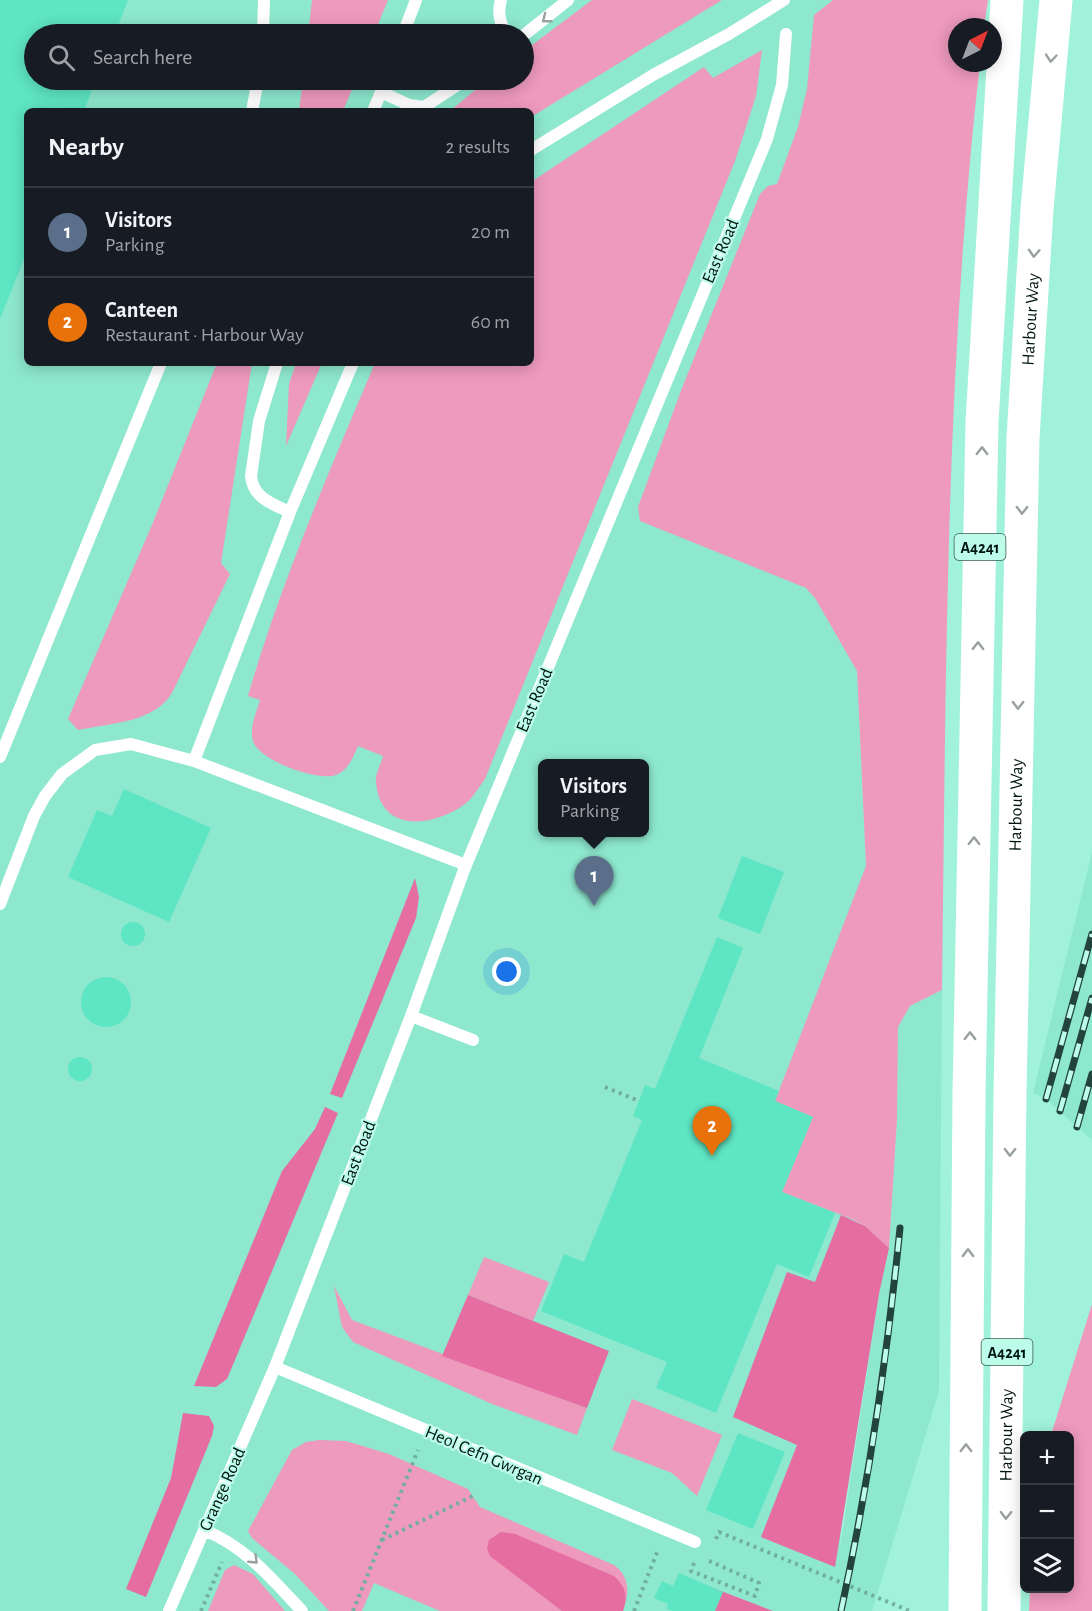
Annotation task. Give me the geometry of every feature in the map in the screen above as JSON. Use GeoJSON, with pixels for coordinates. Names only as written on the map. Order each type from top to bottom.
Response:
{"type":"FeatureCollection","features":[{"type":"Feature","properties":{"kind":"main road","name":"A4241"},"geometry":{"type":"LineString","coordinates":[[965,1611],[969,1095],[982,422],[1007,0]]}},
{"type":"Feature","properties":{"kind":"main road","name":"Harbour Way"},"geometry":{"type":"LineString","coordinates":[[1004,1611],[1010,1093],[1023,438],[1037,209],[1056,0]]}},
{"type":"Feature","properties":{"kind":"lane"},"geometry":{"type":"LineString","coordinates":[[263,24],[264,0]]}},
{"type":"Feature","properties":{"kind":"lane"},"geometry":{"type":"LineString","coordinates":[[407,24],[416,0]]}},
{"type":"Feature","properties":{"kind":"lane"},"geometry":{"type":"LineString","coordinates":[[501,0],[498,12],[501,24]]}},
{"type":"Feature","properties":{"kind":"lane"},"geometry":{"type":"LineString","coordinates":[[534,27],[568,0]]}},
{"type":"Feature","properties":{"kind":"lane"},"geometry":{"type":"LineString","coordinates":[[534,148],[653,75],[746,24],[784,0]]}},
{"type":"Feature","properties":{"kind":"lane","name":"East Road"},"geometry":{"type":"LineString","coordinates":[[275,1366],[411,1016],[466,865],[767,139],[782,85],[786,34]]}},
{"type":"Feature","properties":{"kind":"lane"},"geometry":{"type":"LineString","coordinates":[[253,108],[256,90]]}},
{"type":"Feature","properties":{"kind":"lane"},"geometry":{"type":"LineString","coordinates":[[374,108],[381,90]]}},
{"type":"Feature","properties":{"kind":"lane"},"geometry":{"type":"LineString","coordinates":[[388,90],[409,105],[424,107],[450,90]]}},
{"type":"Feature","properties":{"kind":"lane"},"geometry":{"type":"LineString","coordinates":[[0,757],[160,366]]}},
{"type":"Feature","properties":{"kind":"lane"},"geometry":{"type":"LineString","coordinates":[[276,366],[259,421],[250,477],[259,496],[290,512]]}},
{"type":"Feature","properties":{"kind":"lane"},"geometry":{"type":"LineString","coordinates":[[194,761],[290,512],[352,366]]}},
{"type":"Feature","properties":{"kind":"lane"},"geometry":{"type":"LineString","coordinates":[[0,904],[34,816],[45,796],[62,774],[95,750],[131,744],[194,761],[466,865]]}},
{"type":"Feature","properties":{"kind":"lane"},"geometry":{"type":"LineString","coordinates":[[411,1016],[473,1040]]}},
{"type":"Feature","properties":{"kind":"lane","name":"Heol Cefn Gwrgan"},"geometry":{"type":"LineString","coordinates":[[275,1366],[425,1431],[695,1542]]}},
{"type":"Feature","properties":{"kind":"lane","name":"Grange Road"},"geometry":{"type":"LineString","coordinates":[[169,1611],[275,1366]]}},
{"type":"Feature","properties":{"kind":"lane"},"geometry":{"type":"LineString","coordinates":[[204,1530],[231,1542],[250,1556],[302,1611]]}},
{"type":"Feature","properties":{"kind":"path"},"geometry":{"type":"LineString","coordinates":[[604,1087],[639,1101]]}},
{"type":"Feature","properties":{"kind":"path"},"geometry":{"type":"LineString","coordinates":[[353,1611],[425,1431]]}},
{"type":"Feature","properties":{"kind":"path"},"geometry":{"type":"LineString","coordinates":[[382,1540],[473,1496]]}},
{"type":"Feature","properties":{"kind":"path"},"geometry":{"type":"LineString","coordinates":[[634,1611],[665,1530]]}},
{"type":"Feature","properties":{"kind":"path"},"geometry":{"type":"LineString","coordinates":[[715,1542],[719,1532],[910,1611]]}},
{"type":"Feature","properties":{"kind":"path"},"geometry":{"type":"LineString","coordinates":[[201,1611],[231,1542]]}},
{"type":"Feature","properties":{"kind":"path"},"geometry":{"type":"LineString","coordinates":[[695,1542],[701,1544],[691,1571],[755,1596],[759,1583],[707,1561],[711,1551]]}},
{"type":"Feature","properties":{"kind":"shaded area"},"geometry":{"type":"Polygon","coordinates":[[[0,0],[918,0],[841,321],[866,866],[840,1548],[879,1294],[889,1248],[897,1119],[898,1027],[910,1006],[942,990],[939,1391],[872,1611],[773,1611],[760,1606],[759,1611],[0,1611],[0,0]]]}},
{"type":"Feature","properties":{"kind":"shaded area"},"geometry":{"type":"Polygon","coordinates":[[[312,0],[388,0],[378,24],[309,24],[312,0]]]}},
{"type":"Feature","properties":{"kind":"shaded area"},"geometry":{"type":"Polygon","coordinates":[[[592,0],[722,0],[534,115],[534,108],[454,108],[475,90],[534,90],[534,44],[592,0]]]}},
{"type":"Feature","properties":{"kind":"shaded area"},"geometry":{"type":"Polygon","coordinates":[[[833,0],[988,0],[985,18],[948,18],[948,72],[979,72],[968,179],[960,294],[949,526],[942,990],[910,1006],[898,1027],[897,1119],[889,1248],[865,1226],[852,1219],[782,1192],[813,1117],[775,1101],[866,866],[857,671],[815,598],[806,588],[640,521],[638,507],[682,388],[760,194],[768,186],[777,184],[798,127],[807,89],[814,15],[833,0]]]}},
{"type":"Feature","properties":{"kind":"shaded area"},"geometry":{"type":"Polygon","coordinates":[[[762,50],[756,96],[735,161],[485,779],[471,799],[452,812],[439,818],[410,821],[398,818],[387,811],[380,799],[376,779],[383,756],[358,746],[344,770],[336,775],[327,776],[290,768],[266,755],[257,748],[252,736],[253,720],[260,700],[248,696],[291,569],[374,366],[534,366],[534,180],[704,67],[713,78],[762,50]]]}},
{"type":"Feature","properties":{"kind":"shaded area"},"geometry":{"type":"Polygon","coordinates":[[[302,90],[352,90],[344,108],[299,108],[302,90]]]}},
{"type":"Feature","properties":{"kind":"shaded area"},"geometry":{"type":"Polygon","coordinates":[[[216,366],[252,366],[221,563],[230,574],[173,691],[165,702],[144,716],[78,730],[68,719],[152,525],[216,366]]]}},
{"type":"Feature","properties":{"kind":"shaded area"},"geometry":{"type":"Polygon","coordinates":[[[295,366],[321,366],[286,446],[289,384],[295,366]]]}},
{"type":"Feature","properties":{"kind":"shaded area"},"geometry":{"type":"Polygon","coordinates":[[[1092,852],[1092,1140],[1046,1099],[1033,1093],[1092,852]]]}},
{"type":"Feature","properties":{"kind":"shaded area"},"geometry":{"type":"Polygon","coordinates":[[[415,878],[419,897],[416,918],[342,1098],[330,1094],[415,878]]]}},
{"type":"Feature","properties":{"kind":"shaded area"},"geometry":{"type":"Polygon","coordinates":[[[325,1107],[338,1113],[227,1379],[216,1387],[194,1386],[282,1171],[315,1129],[325,1107]]]}},
{"type":"Feature","properties":{"kind":"shaded area"},"geometry":{"type":"Polygon","coordinates":[[[841,1215],[865,1226],[889,1248],[879,1294],[835,1567],[761,1537],[797,1445],[733,1417],[787,1272],[815,1282],[841,1215]]]}},
{"type":"Feature","properties":{"kind":"shaded area"},"geometry":{"type":"Polygon","coordinates":[[[484,1257],[549,1282],[533,1321],[468,1295],[484,1257]]]}},
{"type":"Feature","properties":{"kind":"shaded area"},"geometry":{"type":"Polygon","coordinates":[[[334,1286],[352,1320],[587,1408],[577,1435],[492,1404],[353,1342],[342,1327],[334,1286]]]}},
{"type":"Feature","properties":{"kind":"shaded area"},"geometry":{"type":"Polygon","coordinates":[[[468,1295],[609,1351],[587,1408],[442,1356],[468,1295]]]}},
{"type":"Feature","properties":{"kind":"shaded area"},"geometry":{"type":"Polygon","coordinates":[[[1092,1304],[1092,1611],[1029,1611],[1030,1593],[1074,1593],[1074,1431],[1052,1431],[1092,1304]]]}},
{"type":"Feature","properties":{"kind":"shaded area"},"geometry":{"type":"Polygon","coordinates":[[[632,1399],[722,1435],[697,1496],[672,1473],[612,1450],[632,1399]]]}},
{"type":"Feature","properties":{"kind":"shaded area"},"geometry":{"type":"Polygon","coordinates":[[[183,1413],[209,1416],[214,1426],[212,1436],[146,1597],[126,1589],[171,1478],[183,1413]]]}},
{"type":"Feature","properties":{"kind":"shaded area"},"geometry":{"type":"Polygon","coordinates":[[[346,1441],[389,1454],[468,1489],[480,1507],[614,1565],[620,1570],[627,1586],[627,1598],[623,1611],[440,1611],[374,1583],[362,1611],[329,1611],[295,1574],[252,1538],[248,1531],[292,1450],[306,1442],[346,1441]]]}},
{"type":"Feature","properties":{"kind":"shaded area"},"geometry":{"type":"Polygon","coordinates":[[[501,1532],[515,1534],[614,1576],[625,1592],[623,1611],[562,1611],[490,1556],[487,1549],[489,1540],[501,1532]]]}},
{"type":"Feature","properties":{"kind":"shaded area"},"geometry":{"type":"Polygon","coordinates":[[[234,1565],[253,1574],[285,1611],[208,1611],[225,1570],[234,1565]]]}},
{"type":"Feature","properties":{"kind":"shaded area"},"geometry":{"type":"Polygon","coordinates":[[[708,1586],[773,1611],[700,1611],[708,1586]]]}},
{"type":"Feature","properties":{"kind":"building"},"geometry":{"type":"Polygon","coordinates":[[[0,0],[128,0],[119,24],[24,24],[24,90],[92,90],[85,108],[24,108],[24,259],[0,319],[0,0]]]}},
{"type":"Feature","properties":{"kind":"building"},"geometry":{"type":"Polygon","coordinates":[[[124,789],[211,828],[169,922],[68,877],[97,810],[112,816],[124,789]]]}},
{"type":"Feature","properties":{"kind":"building"},"geometry":{"type":"Polygon","coordinates":[[[742,856],[784,872],[760,934],[718,918],[742,856]]]}},
{"type":"Feature","properties":{"kind":"building"},"geometry":{"type":"Polygon","coordinates":[[[133,922],[138,923],[144,929],[144,939],[138,945],[133,946],[128,945],[122,939],[121,934],[122,929],[128,923],[133,922]]]}},
{"type":"Feature","properties":{"kind":"building"},"geometry":{"type":"Polygon","coordinates":[[[717,937],[743,948],[699,1058],[779,1091],[775,1101],[813,1117],[782,1192],[835,1213],[809,1277],[777,1264],[716,1413],[656,1388],[667,1362],[541,1311],[564,1254],[584,1262],[642,1120],[633,1116],[645,1085],[655,1089],[717,937]]]}},
{"type":"Feature","properties":{"kind":"building"},"geometry":{"type":"Polygon","coordinates":[[[106,977],[115,979],[126,988],[131,1002],[129,1011],[120,1022],[106,1027],[97,1025],[86,1016],[81,1002],[83,993],[92,982],[106,977]]]}},
{"type":"Feature","properties":{"kind":"building"},"geometry":{"type":"Polygon","coordinates":[[[80,1057],[85,1058],[91,1064],[91,1074],[85,1080],[80,1081],[75,1080],[69,1074],[68,1069],[69,1064],[75,1058],[80,1057]]]}},
{"type":"Feature","properties":{"kind":"building"},"geometry":{"type":"Polygon","coordinates":[[[738,1433],[785,1452],[753,1529],[706,1510],[738,1433]]]}},
{"type":"Feature","properties":{"kind":"building"},"geometry":{"type":"Polygon","coordinates":[[[679,1573],[723,1592],[715,1611],[673,1611],[667,1609],[668,1604],[654,1598],[662,1581],[673,1586],[679,1573]]]}},
{"type":"Feature","properties":{"kind":"railway"},"geometry":{"type":"LineString","coordinates":[[1046,1099],[1092,934]]}},
{"type":"Feature","properties":{"kind":"railway"},"geometry":{"type":"LineString","coordinates":[[1060,1111],[1092,998]]}},
{"type":"Feature","properties":{"kind":"railway"},"geometry":{"type":"LineString","coordinates":[[1077,1127],[1092,1074]]}},
{"type":"Feature","properties":{"kind":"railway"},"geometry":{"type":"LineString","coordinates":[[841,1611],[876,1420],[900,1228]]}},
{"type":"Feature","properties":{"kind":"place","name":"Visitors"},"geometry":{"type":"Point","coordinates":[594,906]}},
{"type":"Feature","properties":{"kind":"place","name":"Canteen"},"geometry":{"type":"Point","coordinates":[712,1156]}}]}
